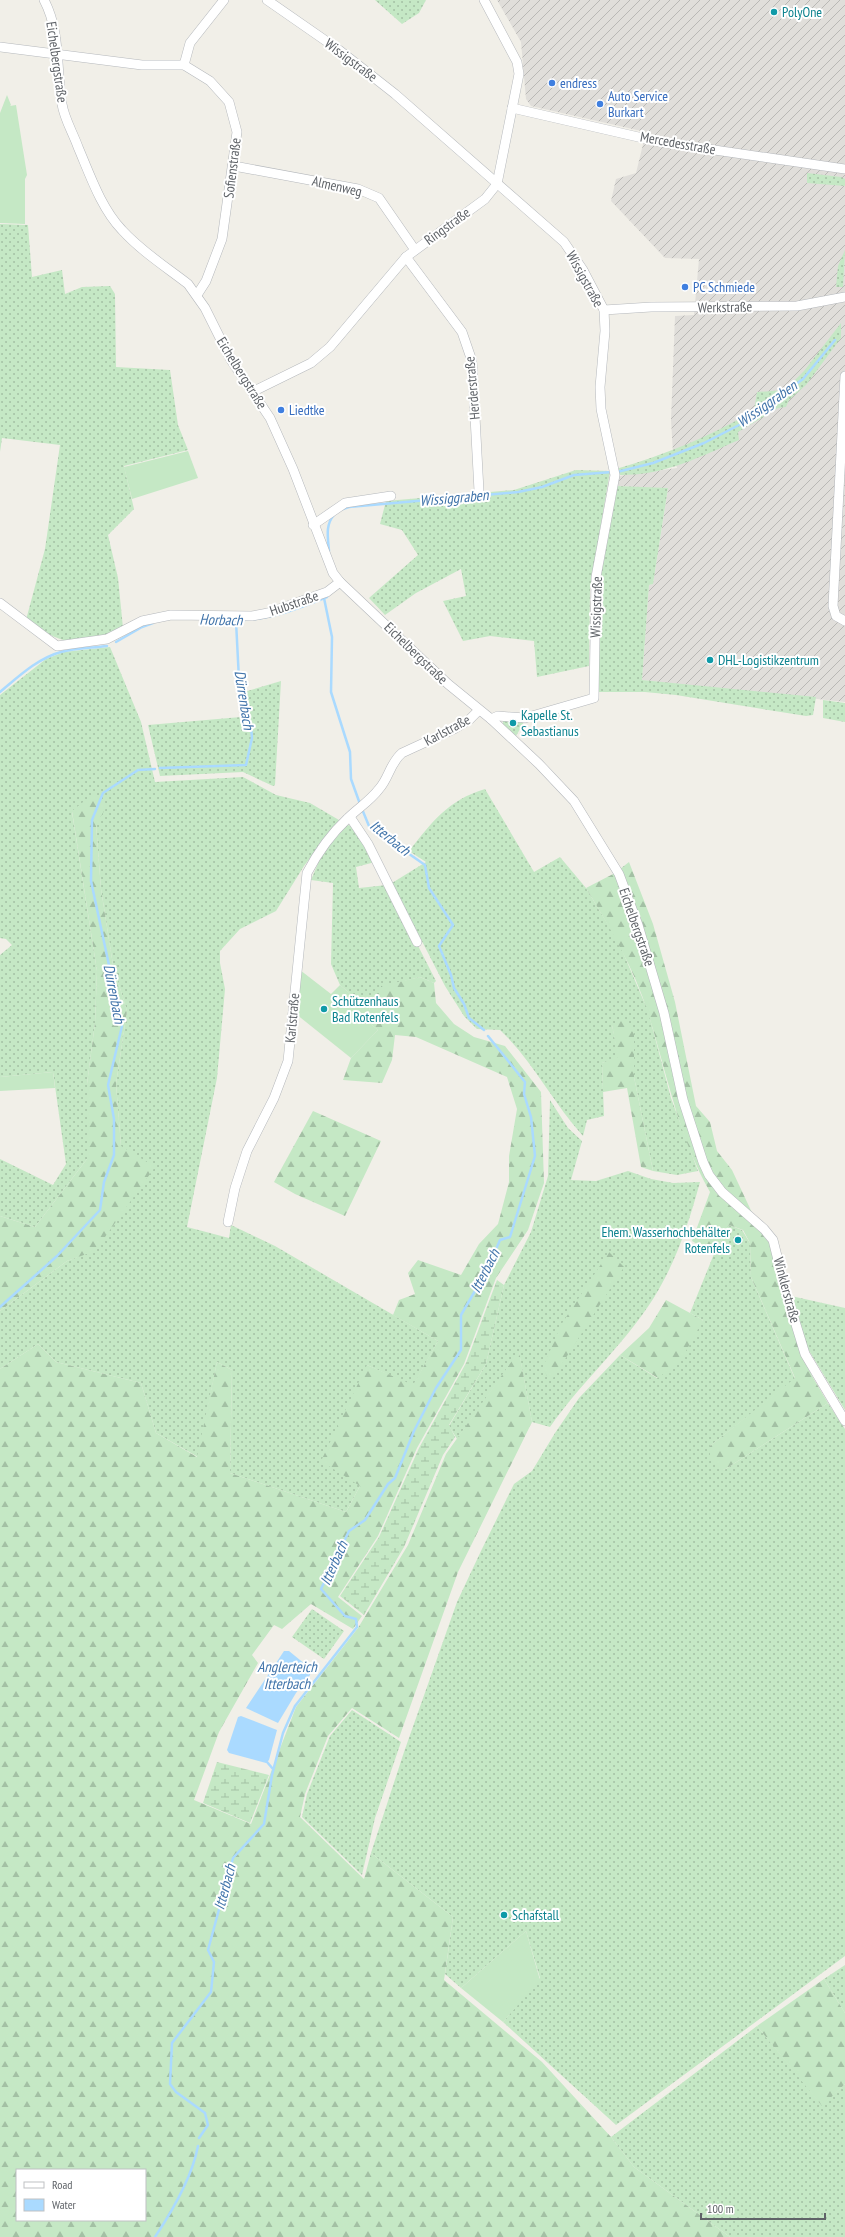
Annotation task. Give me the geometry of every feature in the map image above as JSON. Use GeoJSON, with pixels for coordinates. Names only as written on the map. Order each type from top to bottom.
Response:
{"type":"FeatureCollection","features":[{"type":"Feature","properties":{"kind":"street","name":"Eichelbergstraße"},"geometry":{"type":"LineString","coordinates":[[44,0],[52,20],[58,54],[57,71],[62,106],[93,183],[113,219],[122,231],[188,284],[197,295],[231,360],[270,418],[283,445],[327,562],[340,582],[448,684],[491,719],[539,764],[574,801],[619,874],[638,925],[664,1012],[692,1131],[709,1175]]}},
{"type":"Feature","properties":{"kind":"street"},"geometry":{"type":"LineString","coordinates":[[0,47],[142,65],[184,65],[190,43],[224,0]]}},
{"type":"Feature","properties":{"kind":"street","name":"Wissigstraße"},"geometry":{"type":"LineString","coordinates":[[267,0],[366,71],[457,147],[564,242],[583,270],[604,310],[605,331],[600,386],[602,409],[615,480],[596,577],[594,698],[525,718],[498,716],[491,719]]}},
{"type":"Feature","properties":{"kind":"street","name":"Ringstraße"},"geometry":{"type":"LineString","coordinates":[[252,392],[311,363],[330,347],[406,257],[485,199],[497,184],[519,74],[517,62],[484,0]]}},
{"type":"Feature","properties":{"kind":"street","name":"Sofienstraße"},"geometry":{"type":"LineString","coordinates":[[184,65],[210,81],[229,102],[237,132],[234,166],[222,239],[206,281],[197,295]]}},
{"type":"Feature","properties":{"kind":"street","name":"Mercedesstraße"},"geometry":{"type":"LineString","coordinates":[[512,108],[660,142],[845,168]]}},
{"type":"Feature","properties":{"kind":"street","name":"Almenweg"},"geometry":{"type":"LineString","coordinates":[[234,166],[358,189],[379,198],[415,250]]}},
{"type":"Feature","properties":{"kind":"street","name":"Herderstraße"},"geometry":{"type":"LineString","coordinates":[[406,257],[462,332],[468,348],[472,361],[478,491]]}},
{"type":"Feature","properties":{"kind":"street","name":"Werkstraße"},"geometry":{"type":"LineString","coordinates":[[604,310],[650,307],[796,306],[845,297]]}},
{"type":"Feature","properties":{"kind":"street"},"geometry":{"type":"LineString","coordinates":[[845,376],[834,606],[836,616],[845,621]]}},
{"type":"Feature","properties":{"kind":"street"},"geometry":{"type":"LineString","coordinates":[[313,525],[345,503],[391,496]]}},
{"type":"Feature","properties":{"kind":"street","name":"Hubstraße"},"geometry":{"type":"LineString","coordinates":[[0,603],[57,646],[107,639],[142,621],[171,615],[252,616],[327,592],[340,582]]}},
{"type":"Feature","properties":{"kind":"street","name":"Karlstraße"},"geometry":{"type":"LineString","coordinates":[[228,1222],[235,1188],[247,1152],[274,1098],[288,1060],[307,873],[315,859],[353,814],[365,806],[381,788],[393,761],[402,753],[459,726],[469,720],[480,710]]}},
{"type":"Feature","properties":{"kind":"street"},"geometry":{"type":"LineString","coordinates":[[353,814],[417,942]]}},
{"type":"Feature","properties":{"kind":"street","name":"Winklerstraße"},"geometry":{"type":"LineString","coordinates":[[709,1175],[722,1192],[764,1229],[773,1240],[786,1292],[805,1354],[845,1420]]}},
{"type":"Feature","properties":{"kind":"shaded area"},"geometry":{"type":"Polygon","coordinates":[[[497,0],[845,0],[845,702],[642,680],[649,585],[653,584],[668,489],[617,486],[618,476],[677,468],[673,453],[671,420],[675,316],[694,315],[699,259],[665,258],[611,201],[616,179],[636,173],[646,132],[531,106],[526,99],[521,42],[497,0]]]}},
{"type":"Feature","properties":{"kind":"green space"},"geometry":{"type":"Polygon","coordinates":[[[375,0],[426,0],[419,13],[402,24],[375,0]]]}},
{"type":"Feature","properties":{"kind":"green space"},"geometry":{"type":"Polygon","coordinates":[[[7,95],[11,105],[10,106],[16,105],[27,175],[25,179],[25,224],[0,223],[0,113],[7,95]]]}},
{"type":"Feature","properties":{"kind":"green space"},"geometry":{"type":"Polygon","coordinates":[[[807,173],[841,177],[845,179],[845,186],[807,183],[807,173]]]}},
{"type":"Feature","properties":{"kind":"green space"},"geometry":{"type":"Polygon","coordinates":[[[0,224],[28,225],[32,277],[62,270],[65,294],[82,287],[110,286],[115,294],[116,367],[170,370],[178,425],[188,450],[124,466],[134,509],[108,535],[118,578],[123,628],[108,635],[84,642],[73,642],[52,636],[26,620],[45,549],[60,445],[2,438],[0,452],[0,224]]]}},
{"type":"Feature","properties":{"kind":"green space"},"geometry":{"type":"Polygon","coordinates":[[[845,250],[843,287],[836,287],[838,266],[845,250]]]}},
{"type":"Feature","properties":{"kind":"green space"},"geometry":{"type":"Polygon","coordinates":[[[841,323],[841,338],[806,385],[789,400],[786,407],[778,408],[738,432],[739,440],[695,459],[666,469],[618,475],[616,469],[652,458],[687,444],[721,429],[754,411],[757,392],[785,390],[804,371],[841,323]]]}},
{"type":"Feature","properties":{"kind":"green space"},"geometry":{"type":"Polygon","coordinates":[[[188,451],[198,478],[132,499],[124,467],[188,451]]]}},
{"type":"Feature","properties":{"kind":"green space"},"geometry":{"type":"Polygon","coordinates":[[[576,470],[610,471],[590,589],[589,666],[537,677],[534,641],[490,636],[463,641],[443,601],[466,596],[461,569],[416,593],[385,615],[369,598],[418,555],[402,530],[380,524],[386,501],[514,490],[576,470]]]}},
{"type":"Feature","properties":{"kind":"green space"},"geometry":{"type":"Polygon","coordinates":[[[617,486],[668,488],[653,584],[649,585],[642,680],[816,697],[813,715],[806,716],[676,695],[645,692],[597,692],[598,580],[617,486]]]}},
{"type":"Feature","properties":{"kind":"green space"},"geometry":{"type":"Polygon","coordinates":[[[110,647],[141,722],[155,782],[243,777],[276,795],[310,803],[339,820],[304,866],[276,911],[240,929],[220,951],[220,963],[225,989],[217,1078],[187,1227],[229,1238],[231,1225],[275,1246],[438,1341],[413,1386],[367,1365],[360,1486],[346,1512],[230,1473],[232,1370],[217,1362],[198,1457],[156,1433],[141,1383],[56,1362],[38,1344],[0,1369],[0,1311],[67,1261],[95,1250],[121,1146],[116,1084],[127,1011],[113,965],[101,889],[96,824],[72,812],[97,971],[95,1023],[87,1084],[87,1159],[35,1227],[0,1216],[0,1159],[53,1185],[66,1164],[53,1072],[0,1077],[0,955],[12,945],[6,939],[0,938],[0,695],[46,659],[64,652],[110,647]]]}},
{"type":"Feature","properties":{"kind":"green space"},"geometry":{"type":"Polygon","coordinates":[[[281,681],[275,785],[273,786],[243,772],[160,776],[148,725],[241,717],[237,694],[281,681]]]}},
{"type":"Feature","properties":{"kind":"green space"},"geometry":{"type":"Polygon","coordinates":[[[823,700],[845,703],[845,722],[823,718],[823,700]]]}},
{"type":"Feature","properties":{"kind":"green space"},"geometry":{"type":"Polygon","coordinates":[[[503,720],[524,722],[516,736],[503,724],[503,720]]]}},
{"type":"Feature","properties":{"kind":"green space"},"geometry":{"type":"Polygon","coordinates":[[[485,789],[534,872],[560,857],[586,888],[619,943],[648,1011],[671,1098],[698,1171],[677,1175],[653,1171],[634,1077],[634,1033],[612,1025],[619,1058],[602,1063],[604,1116],[587,1120],[583,1136],[512,1042],[500,1030],[477,1029],[464,1016],[445,986],[392,883],[426,862],[409,851],[433,822],[442,813],[461,799],[485,789]]]}},
{"type":"Feature","properties":{"kind":"green space"},"geometry":{"type":"Polygon","coordinates":[[[93,794],[108,805],[96,824],[101,889],[113,965],[127,1011],[116,1084],[121,1146],[155,1167],[95,1251],[67,1261],[0,1311],[0,1216],[35,1227],[87,1159],[87,1084],[95,1023],[97,971],[72,811],[93,794]]]}},
{"type":"Feature","properties":{"kind":"green space"},"geometry":{"type":"Polygon","coordinates":[[[347,825],[353,826],[375,862],[356,867],[359,888],[387,885],[436,981],[434,983],[420,977],[381,987],[381,1001],[359,1001],[340,985],[331,964],[333,883],[311,880],[322,854],[347,825]]]}},
{"type":"Feature","properties":{"kind":"green space"},"geometry":{"type":"Polygon","coordinates":[[[629,862],[653,924],[675,1002],[696,1106],[710,1122],[717,1151],[732,1170],[762,1234],[770,1244],[797,1342],[812,1376],[828,1403],[724,1470],[710,1458],[710,1446],[795,1378],[751,1277],[750,1243],[743,1230],[729,1225],[714,1254],[692,1241],[710,1192],[689,1149],[681,1127],[648,1013],[636,980],[629,964],[586,888],[615,873],[629,862]]]}},
{"type":"Feature","properties":{"kind":"green space"},"geometry":{"type":"Polygon","coordinates":[[[300,970],[331,994],[340,985],[359,1001],[371,1001],[367,1021],[378,1030],[351,1058],[296,1014],[300,970]]]}},
{"type":"Feature","properties":{"kind":"green space"},"geometry":{"type":"Polygon","coordinates":[[[420,977],[434,983],[436,1003],[454,1024],[474,1037],[505,1046],[541,1092],[544,1183],[528,1230],[496,1278],[464,1364],[417,1448],[378,1536],[338,1597],[362,1616],[353,1629],[311,1604],[282,1629],[274,1625],[252,1655],[258,1663],[219,1732],[194,1800],[251,1824],[296,1707],[358,1628],[408,1545],[446,1454],[519,1351],[532,1422],[458,1572],[399,1738],[352,1708],[328,1736],[305,1794],[300,1817],[364,1879],[371,1853],[453,1917],[444,1980],[542,2062],[611,2137],[634,2167],[730,2237],[0,2237],[0,1369],[38,1344],[56,1362],[141,1383],[156,1433],[197,1457],[217,1362],[232,1370],[230,1473],[346,1512],[360,1486],[321,1461],[367,1365],[413,1385],[438,1341],[393,1315],[399,1300],[415,1294],[408,1273],[418,1260],[461,1275],[479,1244],[498,1224],[509,1182],[509,1156],[517,1109],[507,1077],[416,1037],[395,1035],[392,1060],[382,1083],[343,1080],[351,1058],[378,1030],[367,1021],[371,1001],[381,1001],[381,986],[420,977]]]}},
{"type":"Feature","properties":{"kind":"green space"},"geometry":{"type":"Polygon","coordinates":[[[622,1018],[634,1033],[634,1077],[653,1171],[641,1167],[627,1088],[603,1092],[602,1063],[618,1057],[612,1025],[622,1018]]]}},
{"type":"Feature","properties":{"kind":"green space"},"geometry":{"type":"Polygon","coordinates":[[[53,1072],[55,1088],[0,1091],[0,1077],[53,1072]]]}},
{"type":"Feature","properties":{"kind":"green space"},"geometry":{"type":"Polygon","coordinates":[[[550,1100],[568,1128],[582,1141],[571,1180],[596,1181],[628,1171],[651,1179],[673,1183],[700,1182],[683,1237],[672,1264],[659,1289],[634,1325],[563,1409],[550,1427],[532,1422],[519,1352],[457,1439],[449,1426],[486,1364],[504,1285],[531,1232],[548,1176],[550,1100]]]}},
{"type":"Feature","properties":{"kind":"green space"},"geometry":{"type":"Polygon","coordinates":[[[313,1111],[381,1141],[345,1216],[295,1194],[274,1182],[313,1111]]]}},
{"type":"Feature","properties":{"kind":"green space"},"geometry":{"type":"Polygon","coordinates":[[[729,1225],[742,1230],[750,1243],[751,1277],[795,1379],[710,1446],[724,1470],[828,1403],[845,1429],[845,1956],[616,2125],[503,2022],[540,1978],[526,1931],[461,1988],[445,1974],[453,1917],[371,1853],[404,1752],[457,1602],[514,1484],[532,1471],[555,1433],[579,1398],[620,1355],[657,1378],[703,1320],[690,1313],[714,1254],[729,1225]]]}},
{"type":"Feature","properties":{"kind":"green space"},"geometry":{"type":"Polygon","coordinates":[[[609,1252],[624,1267],[553,1378],[547,1376],[543,1367],[561,1325],[609,1252]]]}},
{"type":"Feature","properties":{"kind":"green space"},"geometry":{"type":"Polygon","coordinates":[[[497,1280],[504,1285],[486,1364],[449,1425],[455,1437],[443,1455],[404,1547],[364,1615],[340,1596],[379,1537],[419,1448],[466,1363],[497,1280]]]}},
{"type":"Feature","properties":{"kind":"green space"},"geometry":{"type":"Polygon","coordinates":[[[791,1296],[845,1308],[845,1410],[808,1349],[791,1296]]]}},
{"type":"Feature","properties":{"kind":"green space"},"geometry":{"type":"Polygon","coordinates":[[[666,1300],[703,1320],[681,1360],[658,1378],[620,1355],[649,1328],[666,1300]]]}},
{"type":"Feature","properties":{"kind":"green space"},"geometry":{"type":"Polygon","coordinates":[[[312,1609],[344,1631],[324,1659],[292,1637],[312,1609]]]}},
{"type":"Feature","properties":{"kind":"green space"},"geometry":{"type":"Polygon","coordinates":[[[352,1710],[401,1742],[375,1818],[362,1875],[302,1817],[307,1794],[330,1736],[352,1710]]]}},
{"type":"Feature","properties":{"kind":"green space"},"geometry":{"type":"Polygon","coordinates":[[[217,1762],[269,1775],[250,1823],[203,1803],[217,1762]]]}},
{"type":"Feature","properties":{"kind":"green space"},"geometry":{"type":"Polygon","coordinates":[[[526,1931],[540,1980],[503,2022],[461,1988],[526,1931]]]}},
{"type":"Feature","properties":{"kind":"green space"},"geometry":{"type":"Polygon","coordinates":[[[845,1965],[845,2013],[824,1979],[845,1965]]]}},
{"type":"Feature","properties":{"kind":"green space"},"geometry":{"type":"Polygon","coordinates":[[[824,1979],[845,2013],[845,2084],[822,2106],[757,2026],[824,1979]]]}},
{"type":"Feature","properties":{"kind":"green space"},"geometry":{"type":"Polygon","coordinates":[[[757,2026],[822,2105],[845,2084],[845,2237],[730,2237],[634,2167],[611,2137],[757,2026]]]}},
{"type":"Feature","properties":{"kind":"water","name":"Anglerteich Itterbach"},"geometry":{"type":"Polygon","coordinates":[[[284,1651],[289,1651],[311,1669],[310,1675],[296,1693],[278,1723],[246,1708],[284,1651]]]}},
{"type":"Feature","properties":{"kind":"water"},"geometry":{"type":"Polygon","coordinates":[[[241,1716],[277,1730],[269,1760],[266,1763],[229,1753],[227,1750],[238,1717],[241,1716]]]}},
{"type":"Feature","properties":{"kind":"waterway","name":"Wissiggraben"},"geometry":{"type":"LineString","coordinates":[[617,472],[653,463],[704,443],[743,423],[803,379],[835,340]]}},
{"type":"Feature","properties":{"kind":"waterway","name":"Wissiggraben"},"geometry":{"type":"LineString","coordinates":[[343,509],[349,507],[518,492],[542,487],[574,475],[612,472]]}},
{"type":"Feature","properties":{"kind":"waterway","name":"Wissiggraben"},"geometry":{"type":"LineString","coordinates":[[329,551],[328,527],[334,515]]}},
{"type":"Feature","properties":{"kind":"waterway","name":"Horbach"},"geometry":{"type":"LineString","coordinates":[[220,620],[248,620],[262,618],[287,612],[327,597]]}},
{"type":"Feature","properties":{"kind":"waterway","name":"Itterbach"},"geometry":{"type":"LineString","coordinates":[[324,598],[332,637],[331,692],[350,752],[351,779],[360,804]]}},
{"type":"Feature","properties":{"kind":"waterway","name":"Dürrenbach"},"geometry":{"type":"LineString","coordinates":[[160,768],[246,765],[252,738],[251,727],[239,680],[236,621]]}},
{"type":"Feature","properties":{"kind":"waterway","name":"Horbach"},"geometry":{"type":"LineString","coordinates":[[116,642],[142,627],[153,623]]}},
{"type":"Feature","properties":{"kind":"waterway","name":"Horbach"},"geometry":{"type":"LineString","coordinates":[[0,692],[36,663],[53,655],[72,650],[107,646]]}},
{"type":"Feature","properties":{"kind":"waterway","name":"Dürrenbach"},"geometry":{"type":"LineString","coordinates":[[0,1307],[57,1256],[100,1210],[104,1182],[114,1155],[114,1119],[108,1085],[122,1026],[91,881],[92,820],[103,793],[138,770],[155,769]]}},
{"type":"Feature","properties":{"kind":"waterway","name":"Itterbach"},"geometry":{"type":"LineString","coordinates":[[362,809],[369,826],[425,865],[429,888],[453,925],[439,946],[451,975],[454,988],[464,1004],[469,1018],[484,1030]]}},
{"type":"Feature","properties":{"kind":"waterway","name":"Itterbach"},"geometry":{"type":"LineString","coordinates":[[199,2138],[208,2125],[205,2113],[176,2092],[170,2084],[172,2043],[211,1992],[214,1962],[208,1950],[233,1858],[264,1824],[272,1775],[283,1733],[295,1706],[357,1627],[356,1619],[345,1616],[321,1589],[349,1531],[365,1520],[388,1484],[395,1478],[414,1431],[436,1388],[461,1350],[461,1315],[486,1272],[500,1240],[510,1237],[535,1156],[531,1117],[524,1094],[525,1082],[488,1036]]}},
{"type":"Feature","properties":{"kind":"waterway"},"geometry":{"type":"LineString","coordinates":[[267,1762],[273,1769]]}},
{"type":"Feature","properties":{"kind":"waterway","name":"Itterbach"},"geometry":{"type":"LineString","coordinates":[[155,2237],[187,2182],[198,2146]]}},
{"type":"Feature","properties":{"kind":"place","name":"PolyOne"},"geometry":{"type":"Point","coordinates":[774,12]}},
{"type":"Feature","properties":{"kind":"place","name":"endress"},"geometry":{"type":"Point","coordinates":[552,83]}},
{"type":"Feature","properties":{"kind":"place","name":"Auto Service Burkart"},"geometry":{"type":"Point","coordinates":[600,104]}},
{"type":"Feature","properties":{"kind":"place","name":"PC Schmiede"},"geometry":{"type":"Point","coordinates":[685,287]}},
{"type":"Feature","properties":{"kind":"place","name":"Liedtke"},"geometry":{"type":"Point","coordinates":[281,410]}},
{"type":"Feature","properties":{"kind":"place","name":"DHL-Logistikzentrum"},"geometry":{"type":"Point","coordinates":[710,660]}},
{"type":"Feature","properties":{"kind":"place","name":"Kapelle St. Sebastianus"},"geometry":{"type":"Point","coordinates":[513,723]}},
{"type":"Feature","properties":{"kind":"place","name":"Schützenhaus Bad Rotenfels"},"geometry":{"type":"Point","coordinates":[324,1009]}},
{"type":"Feature","properties":{"kind":"place","name":"Ehem. Wasserhochbehälter Rotenfels"},"geometry":{"type":"Point","coordinates":[738,1240]}},
{"type":"Feature","properties":{"kind":"place","name":"Schafstall"},"geometry":{"type":"Point","coordinates":[504,1915]}}]}
